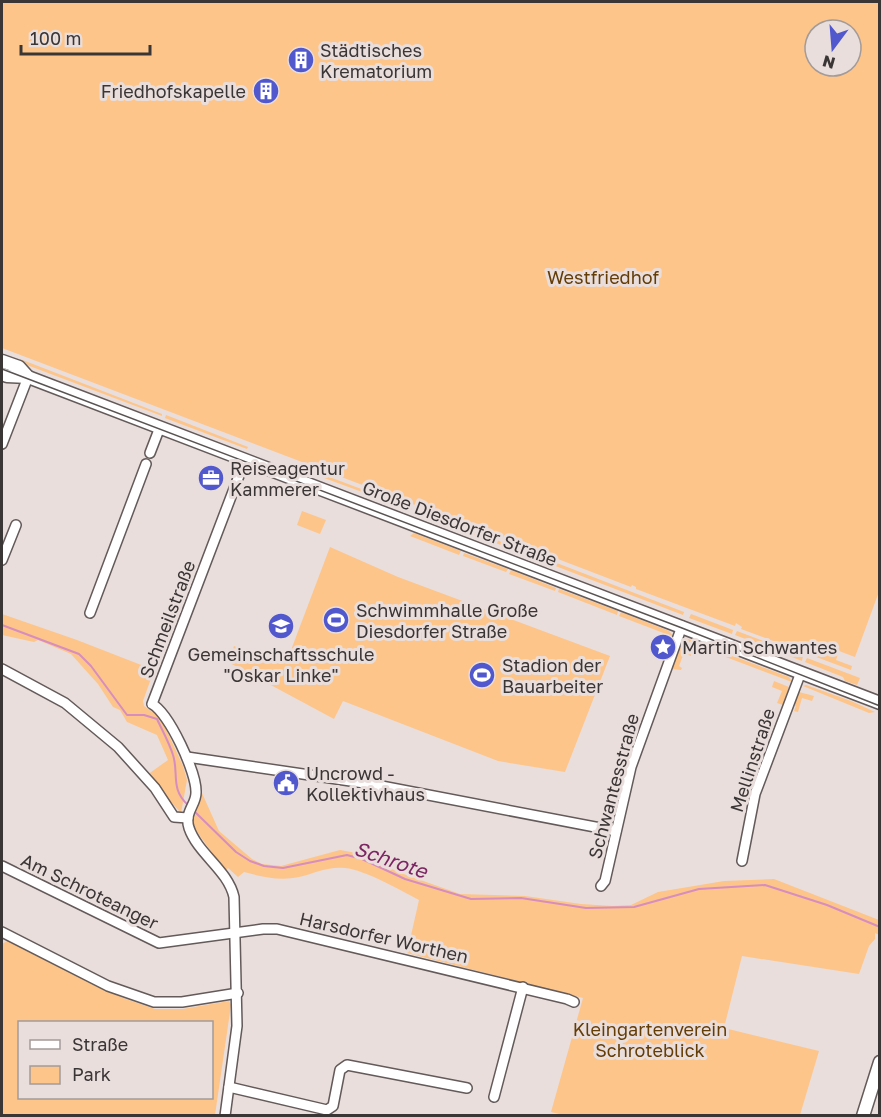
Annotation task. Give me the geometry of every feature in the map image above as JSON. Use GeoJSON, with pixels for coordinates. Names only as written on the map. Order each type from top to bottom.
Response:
{"type":"FeatureCollection","features":[{"type":"Feature","properties":{"kind":"main road","name":"Große Diesdorfer Straße"},"geometry":{"type":"LineString","coordinates":[[2,361],[19,367],[28,376]]}},
{"type":"Feature","properties":{"kind":"main road","name":"Große Diesdorfer Straße"},"geometry":{"type":"LineString","coordinates":[[2,374],[28,376],[879,703]]}},
{"type":"Feature","properties":{"kind":"main road"},"geometry":{"type":"LineString","coordinates":[[865,1115],[879,1062]]}},
{"type":"Feature","properties":{"kind":"street"},"geometry":{"type":"LineString","coordinates":[[2,444],[28,376]]}},
{"type":"Feature","properties":{"kind":"street"},"geometry":{"type":"LineString","coordinates":[[150,453],[160,427]]}},
{"type":"Feature","properties":{"kind":"street","name":"Schmeilstraße"},"geometry":{"type":"LineString","coordinates":[[189,814],[196,795],[187,757],[163,713],[152,704],[245,460]]}},
{"type":"Feature","properties":{"kind":"street"},"geometry":{"type":"LineString","coordinates":[[90,613],[146,464]]}},
{"type":"Feature","properties":{"kind":"street"},"geometry":{"type":"LineString","coordinates":[[2,560],[16,525]]}},
{"type":"Feature","properties":{"kind":"street","name":"Schwantesstraße"},"geometry":{"type":"LineString","coordinates":[[601,886],[605,881],[631,767],[682,626]]}},
{"type":"Feature","properties":{"kind":"street"},"geometry":{"type":"LineString","coordinates":[[2,669],[53,695],[72,708],[127,757],[155,788],[174,817],[189,814],[189,828],[197,843],[232,888],[235,900],[237,1026],[225,1116]]}},
{"type":"Feature","properties":{"kind":"street","name":"Mellinstraße"},"geometry":{"type":"LineString","coordinates":[[742,861],[755,794],[801,672]]}},
{"type":"Feature","properties":{"kind":"street"},"geometry":{"type":"LineString","coordinates":[[187,757],[371,784],[616,831]]}},
{"type":"Feature","properties":{"kind":"street","name":"Am Schroteanger"},"geometry":{"type":"LineString","coordinates":[[2,866],[158,943],[236,933]]}},
{"type":"Feature","properties":{"kind":"street","name":"Harsdorfer Worthen"},"geometry":{"type":"LineString","coordinates":[[236,933],[277,929],[523,987],[574,1002]]}},
{"type":"Feature","properties":{"kind":"street"},"geometry":{"type":"LineString","coordinates":[[2,932],[108,986],[154,1002],[182,1002],[238,993]]}},
{"type":"Feature","properties":{"kind":"street"},"geometry":{"type":"LineString","coordinates":[[494,1097],[523,987]]}},
{"type":"Feature","properties":{"kind":"street"},"geometry":{"type":"LineString","coordinates":[[229,1087],[327,1110],[331,1110],[333,1106],[340,1071],[347,1065],[467,1088]]}},
{"type":"Feature","properties":{"kind":"green space","name":"Westfriedhof"},"geometry":{"type":"Polygon","coordinates":[[[2,2],[879,2],[880,589],[855,657],[839,651],[836,660],[852,666],[851,670],[741,629],[742,627],[736,623],[735,626],[636,589],[632,585],[631,587],[550,556],[545,552],[544,554],[2,348],[2,2]]]}},
{"type":"Feature","properties":{"kind":"green space"},"geometry":{"type":"Polygon","coordinates":[[[20,359],[162,414],[162,416],[19,362],[20,359]]]}},
{"type":"Feature","properties":{"kind":"green space"},"geometry":{"type":"Polygon","coordinates":[[[166,415],[248,447],[247,449],[165,418],[166,415]]]}},
{"type":"Feature","properties":{"kind":"green space"},"geometry":{"type":"Polygon","coordinates":[[[316,472],[412,508],[411,510],[316,475],[316,472]]]}},
{"type":"Feature","properties":{"kind":"green space"},"geometry":{"type":"Polygon","coordinates":[[[416,509],[684,612],[683,615],[415,512],[416,509]]]}},
{"type":"Feature","properties":{"kind":"green space"},"geometry":{"type":"Polygon","coordinates":[[[302,511],[326,520],[320,534],[297,525],[302,511]]]}},
{"type":"Feature","properties":{"kind":"green space"},"geometry":{"type":"Polygon","coordinates":[[[414,533],[461,551],[459,555],[410,536],[414,533]]]}},
{"type":"Feature","properties":{"kind":"green space","name":"Stadion der Bauarbeiter"},"geometry":{"type":"Polygon","coordinates":[[[330,547],[398,577],[610,656],[565,772],[498,761],[343,701],[334,719],[228,662],[234,646],[262,658],[265,650],[288,658],[330,547]]]}},
{"type":"Feature","properties":{"kind":"green space"},"geometry":{"type":"Polygon","coordinates":[[[464,553],[508,569],[506,572],[463,556],[464,553]]]}},
{"type":"Feature","properties":{"kind":"green space"},"geometry":{"type":"Polygon","coordinates":[[[511,570],[556,588],[555,591],[509,574],[511,570]]]}},
{"type":"Feature","properties":{"kind":"green space"},"geometry":{"type":"Polygon","coordinates":[[[559,589],[618,611],[617,615],[558,592],[559,589]]]}},
{"type":"Feature","properties":{"kind":"green space"},"geometry":{"type":"Polygon","coordinates":[[[621,612],[669,631],[674,637],[619,616],[621,612]]]}},
{"type":"Feature","properties":{"kind":"green space"},"geometry":{"type":"Polygon","coordinates":[[[2,614],[154,670],[143,701],[144,706],[161,718],[183,766],[187,780],[181,813],[147,775],[168,760],[157,735],[127,722],[120,710],[113,707],[98,684],[71,654],[38,640],[34,642],[2,635],[2,614]]]}},
{"type":"Feature","properties":{"kind":"green space"},"geometry":{"type":"Polygon","coordinates":[[[691,614],[733,630],[732,634],[689,618],[691,614]]]}},
{"type":"Feature","properties":{"kind":"green space"},"geometry":{"type":"Polygon","coordinates":[[[737,631],[803,656],[802,661],[735,635],[737,631]]]}},
{"type":"Feature","properties":{"kind":"green space"},"geometry":{"type":"Polygon","coordinates":[[[685,638],[789,677],[792,682],[681,640],[685,638]]]}},
{"type":"Feature","properties":{"kind":"green space"},"geometry":{"type":"Polygon","coordinates":[[[685,647],[696,651],[695,655],[684,653],[679,666],[681,670],[672,669],[680,648],[685,647]]]}},
{"type":"Feature","properties":{"kind":"green space"},"geometry":{"type":"Polygon","coordinates":[[[807,658],[860,678],[857,685],[805,662],[807,658]]]}},
{"type":"Feature","properties":{"kind":"green space"},"geometry":{"type":"Polygon","coordinates":[[[774,681],[789,687],[783,705],[777,703],[782,691],[772,687],[774,681]]]}},
{"type":"Feature","properties":{"kind":"green space"},"geometry":{"type":"Polygon","coordinates":[[[806,685],[875,712],[869,713],[803,686],[806,685]]]}},
{"type":"Feature","properties":{"kind":"green space"},"geometry":{"type":"Polygon","coordinates":[[[799,692],[814,696],[812,701],[802,698],[798,712],[794,711],[796,706],[794,705],[799,692]]]}},
{"type":"Feature","properties":{"kind":"green space","name":"Kleingartenverein Schroteblick"},"geometry":{"type":"Polygon","coordinates":[[[202,793],[219,831],[252,859],[262,864],[281,866],[340,850],[362,854],[398,872],[460,894],[525,896],[613,906],[631,905],[658,892],[724,881],[774,879],[879,920],[879,935],[875,933],[875,939],[869,946],[859,974],[742,956],[724,1028],[819,1051],[800,1115],[564,1115],[551,1112],[583,998],[407,953],[419,900],[362,872],[333,868],[285,879],[244,872],[238,877],[228,868],[225,871],[195,829],[193,814],[202,793]]]}},
{"type":"Feature","properties":{"kind":"green space"},"geometry":{"type":"Polygon","coordinates":[[[9,940],[123,998],[155,1009],[183,1009],[229,1001],[231,1005],[215,1115],[2,1115],[2,944],[9,940]]]}},
{"type":"Feature","properties":{"kind":"waterway","name":"Schrote"},"geometry":{"type":"LineString","coordinates":[[2,625],[79,654],[91,666],[127,715],[144,715],[157,719],[173,755],[179,793],[188,805]]}},
{"type":"Feature","properties":{"kind":"waterway","name":"Schrote"},"geometry":{"type":"LineString","coordinates":[[194,811],[236,852],[264,866],[283,868],[347,855],[362,859],[405,879],[471,899],[521,898],[586,908],[634,907],[699,889],[765,885],[827,905],[880,927]]}},
{"type":"Feature","properties":{"kind":"tram line"},"geometry":{"type":"LineString","coordinates":[[2,369],[682,628],[880,706]]}},
{"type":"Feature","properties":{"kind":"place","name":"Städtisches Krematorium"},"geometry":{"type":"Point","coordinates":[301,60]}},
{"type":"Feature","properties":{"kind":"place","name":"Friedhofskapelle"},"geometry":{"type":"Point","coordinates":[266,91]}},
{"type":"Feature","properties":{"kind":"place","name":"Reiseagentur Kammerer"},"geometry":{"type":"Point","coordinates":[211,478]}},
{"type":"Feature","properties":{"kind":"place","name":"Schwimmhalle Große Diesdorfer Straße"},"geometry":{"type":"Point","coordinates":[336,620]}},
{"type":"Feature","properties":{"kind":"place","name":"Gemeinschaftsschule \"Oskar Linke\""},"geometry":{"type":"Point","coordinates":[281,626]}},
{"type":"Feature","properties":{"kind":"place","name":"Martin Schwantes"},"geometry":{"type":"Point","coordinates":[663,647]}},
{"type":"Feature","properties":{"kind":"place","name":"Stadion der Bauarbeiter"},"geometry":{"type":"Point","coordinates":[482,675]}},
{"type":"Feature","properties":{"kind":"place","name":"Uncrowd - Kollektivhaus"},"geometry":{"type":"Point","coordinates":[286,783]}}]}
